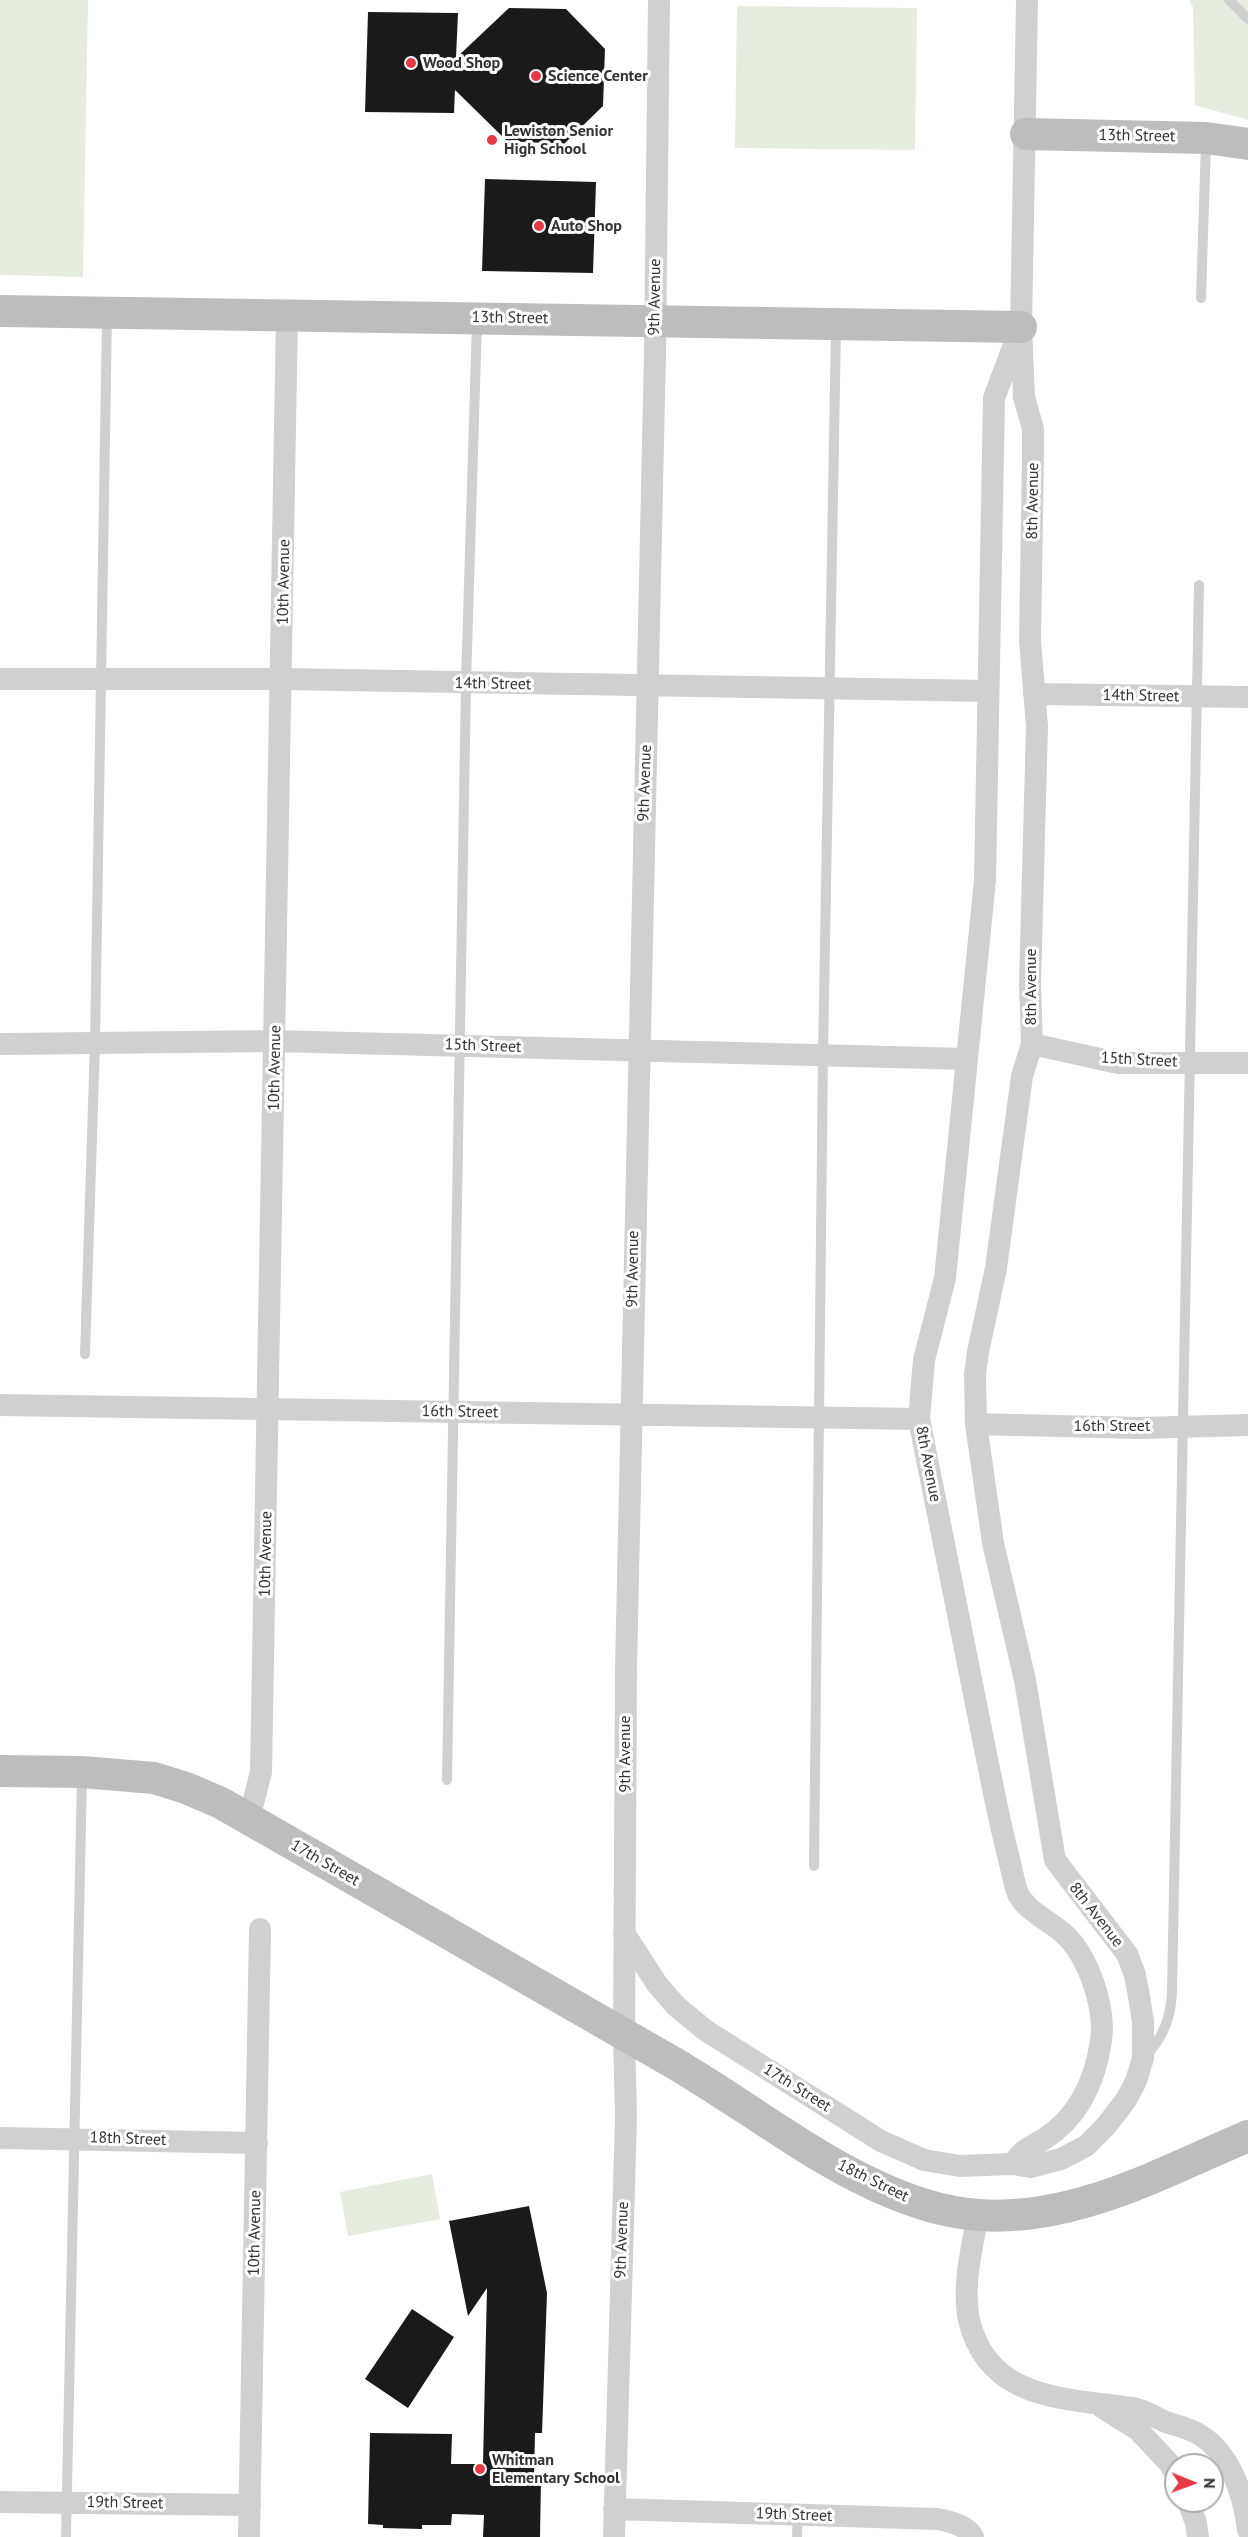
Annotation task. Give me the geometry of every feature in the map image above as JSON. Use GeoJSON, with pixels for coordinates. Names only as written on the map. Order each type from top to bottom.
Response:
{"type":"FeatureCollection","features":[{"type":"Feature","properties":{"kind":"main road","name":"13th Street"},"geometry":{"type":"LineString","coordinates":[[1026,134],[1206,138],[1248,144]]}},
{"type":"Feature","properties":{"kind":"main road","name":"13th Street"},"geometry":{"type":"LineString","coordinates":[[0,311],[1021,327]]}},
{"type":"Feature","properties":{"kind":"main road","name":"17th Street"},"geometry":{"type":"LineString","coordinates":[[0,1771],[82,1772],[154,1778],[186,1788],[221,1803],[624,2036]]}},
{"type":"Feature","properties":{"kind":"main road","name":"18th Street"},"geometry":{"type":"LineString","coordinates":[[624,2036],[668,2059],[834,2162],[889,2193],[924,2205],[978,2215],[1017,2216],[1072,2206],[1147,2179],[1248,2136]]}},
{"type":"Feature","properties":{"kind":"street","name":"9th Avenue"},"geometry":{"type":"LineString","coordinates":[[614,2537],[626,2117],[624,1934],[630,1415],[648,687],[658,0]]}},
{"type":"Feature","properties":{"kind":"street","name":"8th Avenue"},"geometry":{"type":"LineString","coordinates":[[1021,327],[994,398],[985,880],[945,1278],[924,1360],[919,1419],[1001,1827],[1019,1895],[1030,1907],[1064,1934],[1077,1949],[1097,1993],[1100,2012],[1101,2039],[1093,2077],[1084,2097],[1058,2128],[1044,2139],[1023,2150],[1012,2164],[1030,2167],[1061,2159],[1086,2146],[1106,2126],[1126,2100],[1136,2081],[1143,2058],[1143,2022],[1135,1975],[1127,1954],[1055,1860],[1024,1680],[993,1543],[976,1424],[975,1374],[978,1352],[996,1268],[1022,1076],[1032,1044],[1030,983],[1037,726],[1030,641],[1033,429],[1024,397],[1021,327],[1027,0]]}},
{"type":"Feature","properties":{"kind":"street","name":"10th Avenue"},"geometry":{"type":"LineString","coordinates":[[249,1819],[261,1772],[287,315]]}},
{"type":"Feature","properties":{"kind":"street","name":"14th Street"},"geometry":{"type":"LineString","coordinates":[[0,679],[282,680],[987,691]]}},
{"type":"Feature","properties":{"kind":"street","name":"14th Street"},"geometry":{"type":"LineString","coordinates":[[1034,694],[1248,698]]}},
{"type":"Feature","properties":{"kind":"street","name":"15th Street"},"geometry":{"type":"LineString","coordinates":[[0,1044],[275,1041],[967,1059]]}},
{"type":"Feature","properties":{"kind":"street","name":"15th Street"},"geometry":{"type":"LineString","coordinates":[[1032,1044],[1118,1063],[1248,1063]]}},
{"type":"Feature","properties":{"kind":"street","name":"16th Street"},"geometry":{"type":"LineString","coordinates":[[0,1405],[919,1419]]}},
{"type":"Feature","properties":{"kind":"street","name":"16th Street"},"geometry":{"type":"LineString","coordinates":[[976,1424],[1140,1428],[1248,1425]]}},
{"type":"Feature","properties":{"kind":"street","name":"10th Avenue"},"geometry":{"type":"LineString","coordinates":[[249,2537],[260,1929]]}},
{"type":"Feature","properties":{"kind":"street","name":"17th Street"},"geometry":{"type":"LineString","coordinates":[[624,1934],[657,1984],[676,2006],[705,2030],[881,2141],[924,2160],[960,2166],[1012,2164]]}},
{"type":"Feature","properties":{"kind":"street","name":"18th Street"},"geometry":{"type":"LineString","coordinates":[[0,2138],[257,2143]]}},
{"type":"Feature","properties":{"kind":"street"},"geometry":{"type":"LineString","coordinates":[[978,2215],[970,2257],[969,2318],[975,2336],[986,2356],[1002,2375],[1018,2386],[1037,2394],[1100,2406],[1134,2409],[1203,2436],[1231,2470],[1246,2512],[1248,2530]]}},
{"type":"Feature","properties":{"kind":"street"},"geometry":{"type":"LineString","coordinates":[[1100,2406],[1138,2430],[1164,2459]]}},
{"type":"Feature","properties":{"kind":"street","name":"19th Street"},"geometry":{"type":"LineString","coordinates":[[0,2502],[250,2505]]}},
{"type":"Feature","properties":{"kind":"street","name":"19th Street"},"geometry":{"type":"LineString","coordinates":[[614,2509],[798,2526],[938,2519],[950,2522],[972,2535]]}},
{"type":"Feature","properties":{"kind":"street"},"geometry":{"type":"LineString","coordinates":[[1192,2513],[1198,2537]]}},
{"type":"Feature","properties":{"kind":"lane"},"geometry":{"type":"LineString","coordinates":[[1229,0],[1248,19]]}},
{"type":"Feature","properties":{"kind":"lane"},"geometry":{"type":"LineString","coordinates":[[1201,298],[1206,138]]}},
{"type":"Feature","properties":{"kind":"lane"},"geometry":{"type":"LineString","coordinates":[[85,1354],[94,1043],[107,313]]}},
{"type":"Feature","properties":{"kind":"lane"},"geometry":{"type":"LineString","coordinates":[[447,1780],[466,683],[477,318]]}},
{"type":"Feature","properties":{"kind":"lane"},"geometry":{"type":"LineString","coordinates":[[814,1866],[823,1055],[836,324]]}},
{"type":"Feature","properties":{"kind":"lane"},"geometry":{"type":"LineString","coordinates":[[1143,2058],[1161,2037],[1172,2000],[1199,585]]}},
{"type":"Feature","properties":{"kind":"lane"},"geometry":{"type":"LineString","coordinates":[[66,2537],[82,1772]]}},
{"type":"Feature","properties":{"kind":"shaded area"},"geometry":{"type":"Polygon","coordinates":[[[0,0],[88,0],[83,277],[0,275],[0,0]]]}},
{"type":"Feature","properties":{"kind":"shaded area"},"geometry":{"type":"Polygon","coordinates":[[[1189,0],[1248,0],[1248,120],[1195,105],[1193,7],[1189,0]]]}},
{"type":"Feature","properties":{"kind":"shaded area"},"geometry":{"type":"Polygon","coordinates":[[[737,6],[917,8],[915,150],[735,148],[737,6]]]}},
{"type":"Feature","properties":{"kind":"shaded area"},"geometry":{"type":"Polygon","coordinates":[[[432,2174],[440,2219],[348,2236],[340,2192],[432,2174]]]}},
{"type":"Feature","properties":{"kind":"building","name":"Science Center"},"geometry":{"type":"Polygon","coordinates":[[[509,8],[566,9],[605,49],[603,106],[564,144],[507,141],[455,90],[454,113],[365,112],[368,12],[458,13],[456,58],[509,8]]]}},
{"type":"Feature","properties":{"kind":"building","name":"Auto Shop"},"geometry":{"type":"Polygon","coordinates":[[[485,179],[596,182],[593,273],[482,271],[485,179]]]}},
{"type":"Feature","properties":{"kind":"building"},"geometry":{"type":"Polygon","coordinates":[[[529,2206],[547,2293],[542,2433],[535,2433],[534,2479],[541,2479],[540,2537],[483,2537],[484,2515],[452,2514],[451,2525],[422,2525],[422,2529],[383,2528],[383,2525],[368,2524],[370,2433],[452,2434],[451,2464],[483,2464],[487,2288],[468,2316],[449,2221],[529,2206]]]}},
{"type":"Feature","properties":{"kind":"building"},"geometry":{"type":"Polygon","coordinates":[[[412,2309],[454,2337],[408,2408],[365,2379],[412,2309]]]}},
{"type":"Feature","properties":{"kind":"place","name":"Wood Shop"},"geometry":{"type":"Point","coordinates":[411,63]}},
{"type":"Feature","properties":{"kind":"place","name":"Science Center"},"geometry":{"type":"Point","coordinates":[536,76]}},
{"type":"Feature","properties":{"kind":"place","name":"Lewiston Senior High School"},"geometry":{"type":"Point","coordinates":[492,140]}},
{"type":"Feature","properties":{"kind":"place","name":"Auto Shop"},"geometry":{"type":"Point","coordinates":[539,226]}},
{"type":"Feature","properties":{"kind":"place","name":"Whitman Elementary School"},"geometry":{"type":"Point","coordinates":[480,2469]}}]}
